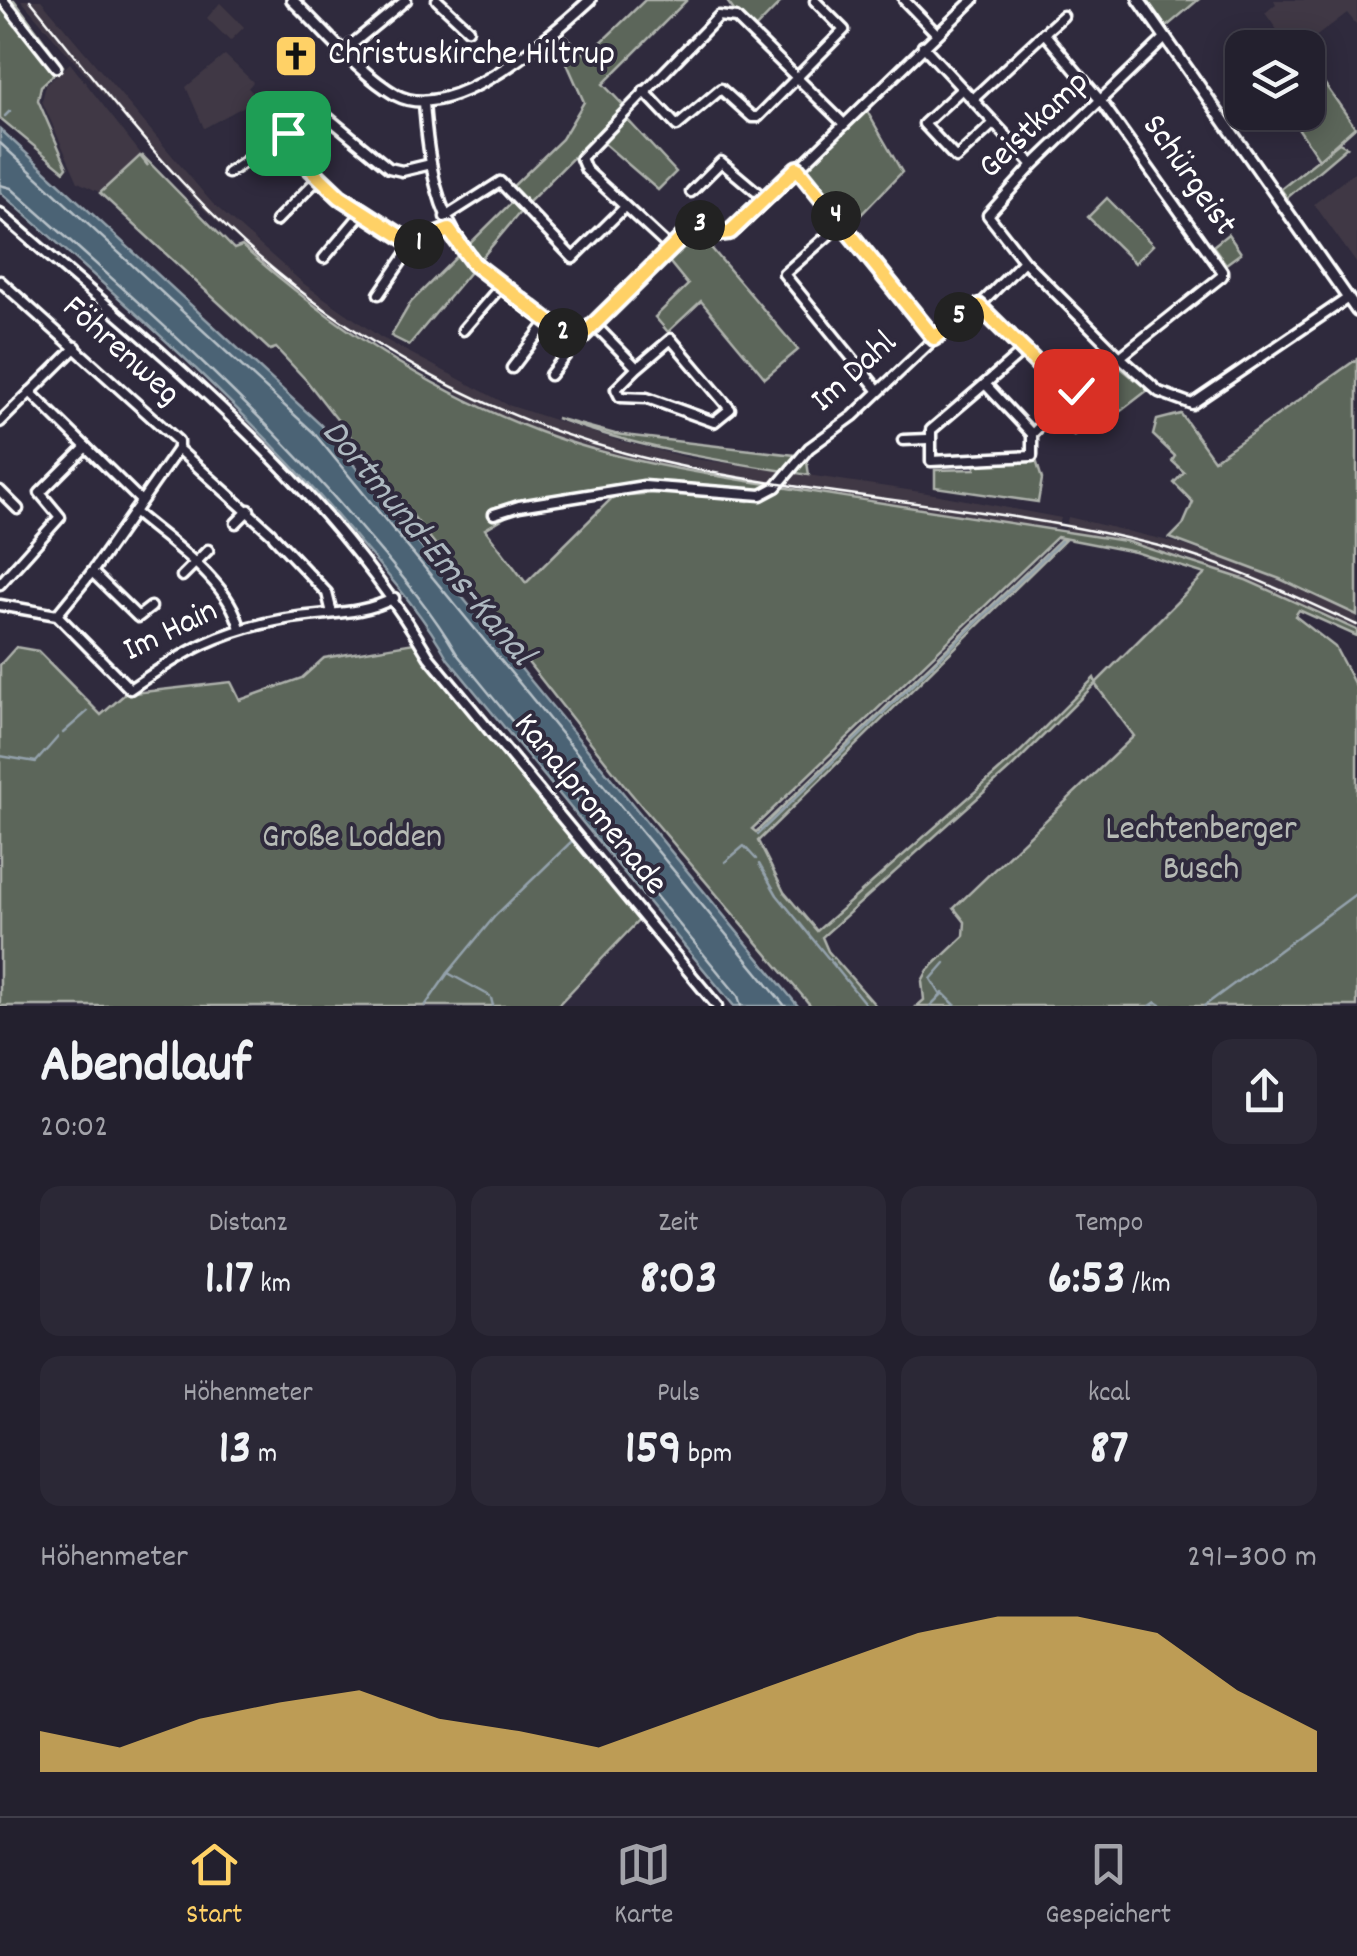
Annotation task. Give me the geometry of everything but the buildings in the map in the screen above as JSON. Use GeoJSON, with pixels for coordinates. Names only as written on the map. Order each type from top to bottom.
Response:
{"type":"FeatureCollection","features":[{"type":"Feature","properties":{"kind":"street"},"geometry":{"type":"LineString","coordinates":[[3,0],[56,67]]}},
{"type":"Feature","properties":{"kind":"street"},"geometry":{"type":"LineString","coordinates":[[292,0],[394,93],[424,102],[458,94],[495,74],[552,34],[590,0]]}},
{"type":"Feature","properties":{"kind":"street"},"geometry":{"type":"LineString","coordinates":[[345,50],[406,0]]}},
{"type":"Feature","properties":{"kind":"street"},"geometry":{"type":"LineString","coordinates":[[438,0],[468,29]]}},
{"type":"Feature","properties":{"kind":"street"},"geometry":{"type":"LineString","coordinates":[[904,0],[936,34]]}},
{"type":"Feature","properties":{"kind":"street"},"geometry":{"type":"LineString","coordinates":[[550,375],[576,342],[697,223],[714,234],[730,232],[972,0]]}},
{"type":"Feature","properties":{"kind":"street"},"geometry":{"type":"LineString","coordinates":[[1139,0],[1357,310]]}},
{"type":"Feature","properties":{"kind":"street"},"geometry":{"type":"LineString","coordinates":[[644,92],[681,126],[722,88],[755,118],[844,30],[815,1]]}},
{"type":"Feature","properties":{"kind":"street"},"geometry":{"type":"LineString","coordinates":[[671,249],[586,170],[581,158],[719,16],[736,18],[842,122]]}},
{"type":"Feature","properties":{"kind":"street"},"geometry":{"type":"LineString","coordinates":[[972,100],[1063,16]]}},
{"type":"Feature","properties":{"kind":"street"},"geometry":{"type":"LineString","coordinates":[[1044,33],[1100,100]]}},
{"type":"Feature","properties":{"kind":"street","name":"Geistkamp"},"geometry":{"type":"LineString","coordinates":[[1120,357],[1024,261],[988,215],[1032,165],[1166,38]]}},
{"type":"Feature","properties":{"kind":"street"},"geometry":{"type":"LineString","coordinates":[[923,46],[1032,165]]}},
{"type":"Feature","properties":{"kind":"street"},"geometry":{"type":"LineString","coordinates":[[962,89],[924,124],[956,158],[994,124]]}},
{"type":"Feature","properties":{"kind":"street","name":"Schürgeist"},"geometry":{"type":"LineString","coordinates":[[1100,100],[1222,274],[1120,357]]}},
{"type":"Feature","properties":{"kind":"street"},"geometry":{"type":"LineString","coordinates":[[424,102],[430,164],[449,230],[466,255],[501,286],[576,342]]}},
{"type":"Feature","properties":{"kind":"street"},"geometry":{"type":"LineString","coordinates":[[228,173],[320,111],[389,168],[402,172],[430,164]]}},
{"type":"Feature","properties":{"kind":"street"},"geometry":{"type":"LineString","coordinates":[[279,139],[318,179],[362,213],[413,244]]}},
{"type":"Feature","properties":{"kind":"street"},"geometry":{"type":"LineString","coordinates":[[690,192],[721,162],[765,199]]}},
{"type":"Feature","properties":{"kind":"street"},"geometry":{"type":"LineString","coordinates":[[797,168],[934,338]]}},
{"type":"Feature","properties":{"kind":"street"},"geometry":{"type":"LineString","coordinates":[[276,221],[318,179]]}},
{"type":"Feature","properties":{"kind":"street"},"geometry":{"type":"LineString","coordinates":[[445,217],[500,182],[573,258],[625,206]]}},
{"type":"Feature","properties":{"kind":"street","name":"Kanalpromenade"},"geometry":{"type":"LineString","coordinates":[[0,213],[275,460],[394,598],[429,657],[717,1006]]}},
{"type":"Feature","properties":{"kind":"street"},"geometry":{"type":"LineString","coordinates":[[324,258],[362,213]]}},
{"type":"Feature","properties":{"kind":"street"},"geometry":{"type":"LineString","coordinates":[[842,223],[784,274],[878,390]]}},
{"type":"Feature","properties":{"kind":"street"},"geometry":{"type":"LineString","coordinates":[[379,294],[413,244],[449,230]]}},
{"type":"Feature","properties":{"kind":"street"},"geometry":{"type":"LineString","coordinates":[[1024,261],[979,306],[1071,394]]}},
{"type":"Feature","properties":{"kind":"street","name":"Föhrenweg"},"geometry":{"type":"LineString","coordinates":[[0,281],[178,441],[178,449],[57,615]]}},
{"type":"Feature","properties":{"kind":"street"},"geometry":{"type":"LineString","coordinates":[[462,330],[501,286]]}},
{"type":"Feature","properties":{"kind":"street"},"geometry":{"type":"LineString","coordinates":[[0,299],[10,289]]}},
{"type":"Feature","properties":{"kind":"street"},"geometry":{"type":"LineString","coordinates":[[1032,434],[1071,394],[1120,357],[1159,392],[1192,404],[1348,298]]}},
{"type":"Feature","properties":{"kind":"street","name":"Im Dahl"},"geometry":{"type":"LineString","coordinates":[[494,514],[519,506],[644,486],[761,495],[776,488],[809,448],[853,416],[934,338],[979,306]]}},
{"type":"Feature","properties":{"kind":"street"},"geometry":{"type":"LineString","coordinates":[[512,368],[547,322]]}},
{"type":"Feature","properties":{"kind":"street"},"geometry":{"type":"LineString","coordinates":[[594,324],[637,368]]}},
{"type":"Feature","properties":{"kind":"street"},"geometry":{"type":"LineString","coordinates":[[672,339],[730,410],[714,422],[694,411],[648,398],[620,397],[616,389],[637,368],[672,339]]}},
{"type":"Feature","properties":{"kind":"street"},"geometry":{"type":"LineString","coordinates":[[0,422],[76,347]]}},
{"type":"Feature","properties":{"kind":"street"},"geometry":{"type":"LineString","coordinates":[[985,384],[1032,434],[1032,456],[931,460],[931,430],[1024,350]]}},
{"type":"Feature","properties":{"kind":"street"},"geometry":{"type":"LineString","coordinates":[[30,392],[141,501]]}},
{"type":"Feature","properties":{"kind":"street"},"geometry":{"type":"LineString","coordinates":[[903,440],[928,440]]}},
{"type":"Feature","properties":{"kind":"street"},"geometry":{"type":"LineString","coordinates":[[0,584],[60,517],[40,493],[86,447]]}},
{"type":"Feature","properties":{"kind":"street"},"geometry":{"type":"LineString","coordinates":[[178,449],[273,535],[327,593],[332,613]]}},
{"type":"Feature","properties":{"kind":"street"},"geometry":{"type":"LineString","coordinates":[[0,491],[18,509]]}},
{"type":"Feature","properties":{"kind":"street"},"geometry":{"type":"LineString","coordinates":[[236,523],[248,510]]}},
{"type":"Feature","properties":{"kind":"street"},"geometry":{"type":"LineString","coordinates":[[134,512],[194,563],[232,606],[240,629]]}},
{"type":"Feature","properties":{"kind":"street"},"geometry":{"type":"LineString","coordinates":[[182,576],[208,550]]}},
{"type":"Feature","properties":{"kind":"street"},"geometry":{"type":"LineString","coordinates":[[92,572],[138,617],[151,607]]}},
{"type":"Feature","properties":{"kind":"street","name":"Im Hain"},"geometry":{"type":"LineString","coordinates":[[57,615],[130,690],[175,656],[240,629],[394,598]]}},
{"type":"Feature","properties":{"kind":"street"},"geometry":{"type":"LineString","coordinates":[[0,604],[57,615]]}},
{"type":"Feature","properties":{"kind":"shaded area"},"geometry":{"type":"Polygon","coordinates":[[[21,0],[41,0],[212,203],[304,284],[380,337],[508,405],[616,440],[693,459],[780,470],[772,485],[657,466],[542,433],[490,412],[338,322],[280,279],[199,205],[21,0]]]}},
{"type":"Feature","properties":{"kind":"shaded area"},"geometry":{"type":"Polygon","coordinates":[[[1274,0],[1357,0],[1357,25],[1347,13],[1324,30],[1277,30],[1265,13],[1276,4],[1274,0]]]}},
{"type":"Feature","properties":{"kind":"shaded area"},"geometry":{"type":"Polygon","coordinates":[[[220,3],[244,27],[230,41],[207,18],[220,3]]]}},
{"type":"Feature","properties":{"kind":"shaded area"},"geometry":{"type":"Polygon","coordinates":[[[225,55],[253,82],[248,88],[259,98],[204,128],[186,87],[225,55]]]}},
{"type":"Feature","properties":{"kind":"shaded area"},"geometry":{"type":"Polygon","coordinates":[[[70,63],[141,154],[99,192],[78,182],[42,101],[46,85],[70,63]]]}},
{"type":"Feature","properties":{"kind":"shaded area"},"geometry":{"type":"Polygon","coordinates":[[[1357,170],[1357,264],[1314,204],[1357,170]]]}},
{"type":"Feature","properties":{"kind":"shaded area"},"geometry":{"type":"Polygon","coordinates":[[[794,473],[1061,518],[1058,528],[919,512],[781,487],[794,473]]]}},
{"type":"Feature","properties":{"kind":"shaded area"},"geometry":{"type":"Polygon","coordinates":[[[1068,517],[1177,543],[1280,579],[1357,615],[1357,630],[1188,559],[1065,530],[1068,517]]]}},
{"type":"Feature","properties":{"kind":"green space"},"geometry":{"type":"Polygon","coordinates":[[[0,0],[14,0],[63,66],[41,86],[38,100],[67,167],[64,171],[0,118],[0,0]]]}},
{"type":"Feature","properties":{"kind":"green space"},"geometry":{"type":"Polygon","coordinates":[[[645,0],[687,0],[603,84],[624,106],[526,205],[409,345],[391,336],[411,302],[517,197],[510,189],[562,139],[584,102],[557,41],[566,36],[587,56],[645,0]]]}},
{"type":"Feature","properties":{"kind":"green space"},"geometry":{"type":"Polygon","coordinates":[[[726,0],[783,0],[751,33],[726,0]]]}},
{"type":"Feature","properties":{"kind":"green space"},"geometry":{"type":"Polygon","coordinates":[[[1145,0],[1198,0],[1165,28],[1145,0]]]}},
{"type":"Feature","properties":{"kind":"green space"},"geometry":{"type":"Polygon","coordinates":[[[1325,84],[1355,127],[1319,159],[1299,130],[1325,130],[1325,84]]]}},
{"type":"Feature","properties":{"kind":"green space"},"geometry":{"type":"Polygon","coordinates":[[[864,106],[902,172],[849,227],[804,168],[864,106]]]}},
{"type":"Feature","properties":{"kind":"green space"},"geometry":{"type":"Polygon","coordinates":[[[624,116],[676,172],[658,190],[600,140],[624,116]]]}},
{"type":"Feature","properties":{"kind":"green space"},"geometry":{"type":"Polygon","coordinates":[[[1339,143],[1347,147],[1287,198],[1281,189],[1339,143]]]}},
{"type":"Feature","properties":{"kind":"green space","name":"Lechtenberger Busch"},"geometry":{"type":"Polygon","coordinates":[[[142,155],[234,249],[242,246],[346,328],[459,396],[540,432],[597,450],[772,485],[760,493],[688,486],[603,493],[602,498],[519,509],[485,529],[526,583],[614,496],[686,491],[748,501],[781,487],[1125,541],[1246,580],[1357,630],[1357,636],[1299,610],[1295,616],[1335,647],[1357,689],[1357,1006],[917,1006],[924,1000],[922,981],[928,970],[964,936],[965,922],[954,908],[1134,736],[1095,684],[1011,768],[822,937],[828,951],[876,1006],[811,1006],[629,791],[306,380],[276,348],[270,350],[100,193],[140,156],[148,166],[142,155]],[[1057,537],[752,829],[756,832],[1060,540],[1064,541],[758,841],[784,892],[817,931],[1018,754],[1094,678],[1096,683],[1205,574],[1135,552],[1057,537]]]}},
{"type":"Feature","properties":{"kind":"green space"},"geometry":{"type":"Polygon","coordinates":[[[1107,198],[1153,245],[1135,263],[1088,217],[1107,198]]]}},
{"type":"Feature","properties":{"kind":"green space"},"geometry":{"type":"Polygon","coordinates":[[[696,230],[798,350],[765,378],[701,301],[668,332],[655,317],[688,285],[667,259],[696,230]]]}},
{"type":"Feature","properties":{"kind":"green space"},"geometry":{"type":"Polygon","coordinates":[[[1228,234],[1241,253],[1226,264],[1213,246],[1228,234]]]}},
{"type":"Feature","properties":{"kind":"green space"},"geometry":{"type":"Polygon","coordinates":[[[1357,359],[1357,615],[1280,579],[1170,538],[1183,525],[1193,502],[1174,483],[1184,472],[1172,461],[1175,456],[1153,435],[1157,420],[1181,414],[1214,460],[1357,359]]]}},
{"type":"Feature","properties":{"kind":"green space"},"geometry":{"type":"Polygon","coordinates":[[[1117,365],[1148,390],[1100,427],[1095,421],[1074,436],[1057,414],[1117,365]]]}},
{"type":"Feature","properties":{"kind":"green space"},"geometry":{"type":"Polygon","coordinates":[[[556,418],[615,434],[795,455],[807,462],[809,475],[650,446],[556,418]]]}},
{"type":"Feature","properties":{"kind":"green space"},"geometry":{"type":"Polygon","coordinates":[[[1036,460],[1042,479],[1038,502],[935,487],[935,470],[975,469],[975,462],[1036,460]]]}},
{"type":"Feature","properties":{"kind":"green space","name":"Große Lodden"},"geometry":{"type":"Polygon","coordinates":[[[414,643],[641,918],[557,1006],[0,1006],[0,665],[16,647],[38,651],[101,715],[125,694],[231,682],[240,700],[302,678],[324,658],[414,643]]]}},
{"type":"Feature","properties":{"kind":"water"},"geometry":{"type":"Polygon","coordinates":[[[0,129],[321,425],[798,1006],[734,1006],[448,659],[403,593],[311,486],[182,356],[0,192],[0,129]]]}},
{"type":"Feature","properties":{"kind":"waterway"},"geometry":{"type":"LineString","coordinates":[[5,116],[10,111]]}},
{"type":"Feature","properties":{"kind":"waterway","name":"Dortmund-Ems-Kanal"},"geometry":{"type":"LineString","coordinates":[[374,472],[382,477]]}},
{"type":"Feature","properties":{"kind":"waterway"},"geometry":{"type":"LineString","coordinates":[[758,834],[1061,541]]}},
{"type":"Feature","properties":{"kind":"waterway"},"geometry":{"type":"LineString","coordinates":[[63,733],[88,711]]}},
{"type":"Feature","properties":{"kind":"waterway"},"geometry":{"type":"LineString","coordinates":[[0,756],[36,762],[58,737]]}},
{"type":"Feature","properties":{"kind":"waterway"},"geometry":{"type":"LineString","coordinates":[[448,973],[495,916],[573,840]]}},
{"type":"Feature","properties":{"kind":"waterway"},"geometry":{"type":"LineString","coordinates":[[725,862],[744,846],[756,859]]}},
{"type":"Feature","properties":{"kind":"waterway"},"geometry":{"type":"LineString","coordinates":[[759,864],[777,895],[867,1006]]}},
{"type":"Feature","properties":{"kind":"waterway"},"geometry":{"type":"LineString","coordinates":[[1204,1006],[1357,893]]}},
{"type":"Feature","properties":{"kind":"waterway"},"geometry":{"type":"LineString","coordinates":[[941,995],[931,979],[945,963]]}},
{"type":"Feature","properties":{"kind":"waterway"},"geometry":{"type":"LineString","coordinates":[[425,1006],[448,973],[490,996]]}},
{"type":"Feature","properties":{"kind":"waterway"},"geometry":{"type":"LineString","coordinates":[[930,1006],[943,993],[956,1006]]}},
{"type":"Feature","properties":{"kind":"waterway"},"geometry":{"type":"LineString","coordinates":[[491,998],[493,1006]]}},
{"type":"Feature","properties":{"kind":"waterway"},"geometry":{"type":"LineString","coordinates":[[1150,1006],[1156,1002],[1163,1006]]}},
{"type":"Feature","properties":{"kind":"railway"},"geometry":{"type":"LineString","coordinates":[[30,0],[123,115],[228,229],[329,312],[441,381],[562,433],[625,453],[758,481],[1026,519],[1159,546],[1235,571],[1357,625]]}},
{"type":"Feature","properties":{"kind":"place","name":"Christuskirche Hiltrup"},"geometry":{"type":"Point","coordinates":[296,56]}},
{"type":"Feature","properties":{"kind":"route"},"geometry":{"type":"LineString","coordinates":[[288,133],[279,139],[299,161],[362,213],[413,244],[449,230],[474,264],[576,342],[697,223],[714,234],[736,229],[797,168],[934,338],[962,314],[979,306],[1066,392],[1076,391]]}}]}
